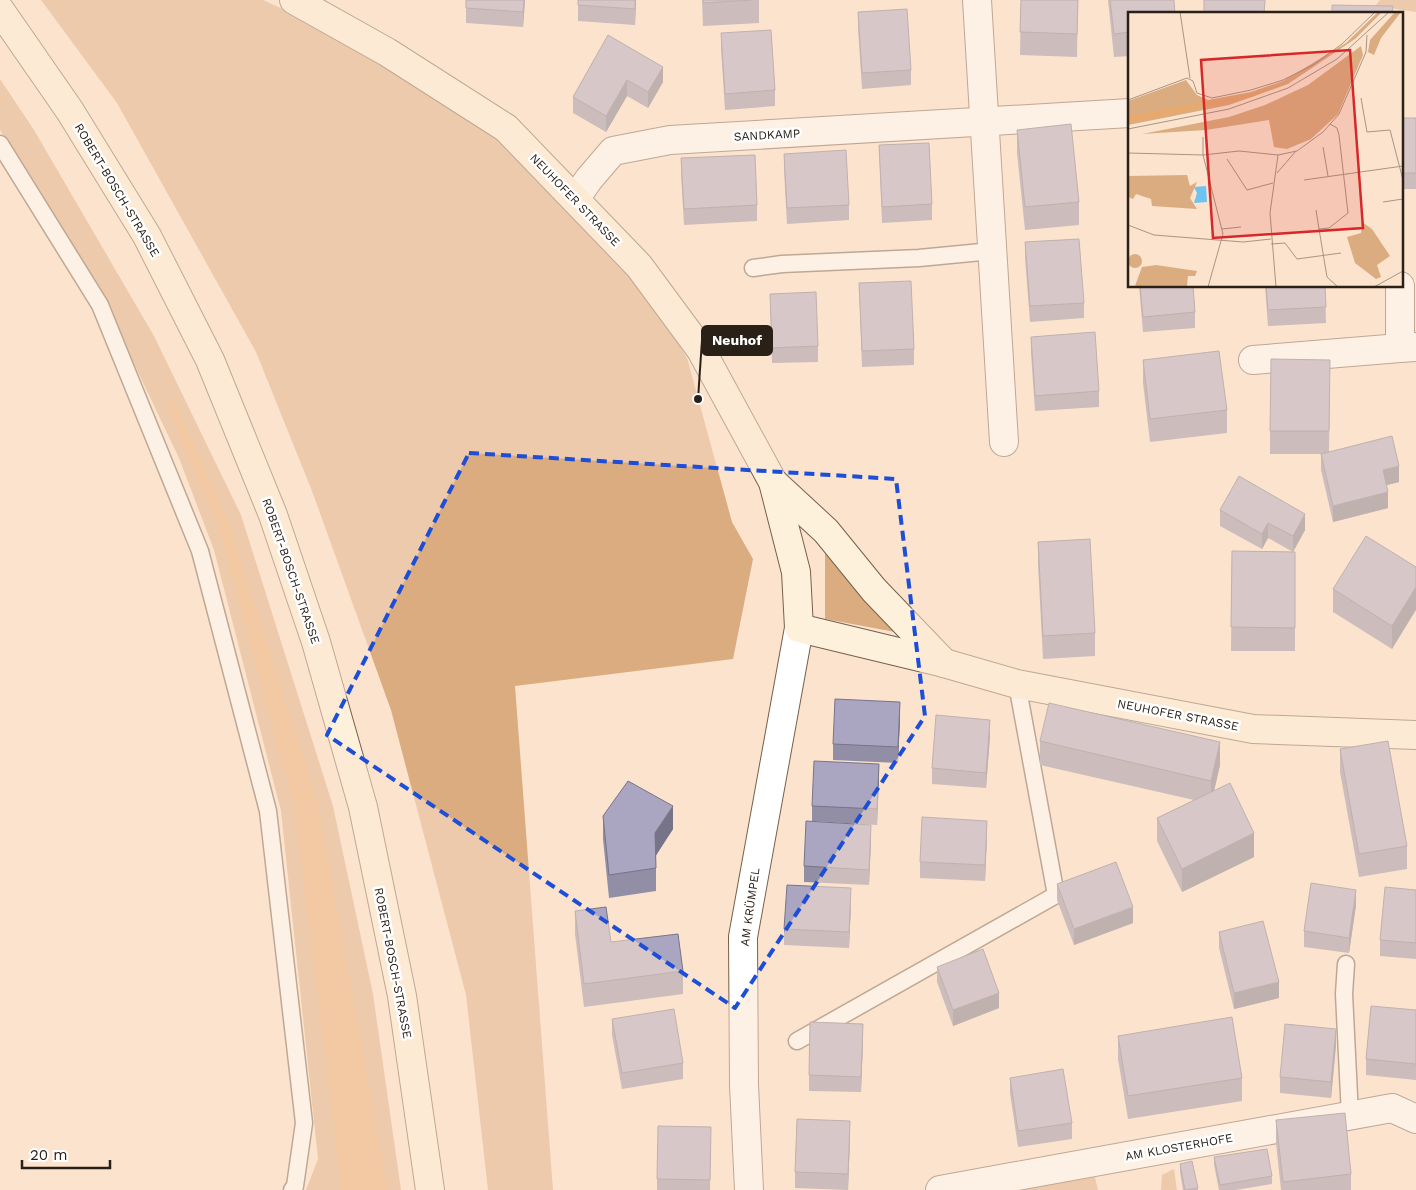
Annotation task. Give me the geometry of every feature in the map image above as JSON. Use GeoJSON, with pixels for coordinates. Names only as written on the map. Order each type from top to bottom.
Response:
{"type":"FeatureCollection","features":[{"type":"Feature","properties":{"kind":"street","name":"NEUHOFER STRASSE"},"geometry":{"type":"LineString","coordinates":[[294,0],[387,52],[506,128],[639,266],[701,350],[773,482],[796,572],[798,628],[944,662],[1017,684],[1253,729],[1416,736]]}},
{"type":"Feature","properties":{"kind":"street"},"geometry":{"type":"LineString","coordinates":[[977,0],[1004,442]]}},
{"type":"Feature","properties":{"kind":"street","name":"ROBERT-BOSCH-STRASSE"},"geometry":{"type":"LineString","coordinates":[[0,10],[70,110],[147,236],[210,360],[273,515],[316,642],[363,807],[402,996],[430,1190]]}},
{"type":"Feature","properties":{"kind":"street","name":"SANDKAMP"},"geometry":{"type":"LineString","coordinates":[[575,200],[589,179],[613,152],[670,140],[1128,113]]}},
{"type":"Feature","properties":{"kind":"street"},"geometry":{"type":"LineString","coordinates":[[1253,360],[1408,347],[1400,288]]}},
{"type":"Feature","properties":{"kind":"street","name":"NEUHOFER STRASSE"},"geometry":{"type":"LineString","coordinates":[[773,482],[826,531],[874,590],[944,662]]}},
{"type":"Feature","properties":{"kind":"street","name":"AM KRÜMPEL"},"geometry":{"type":"LineString","coordinates":[[749,1190],[744,1085],[743,937],[798,628]]}},
{"type":"Feature","properties":{"kind":"street","name":"AM KLOSTERHOFE"},"geometry":{"type":"LineString","coordinates":[[940,1190],[1392,1108],[1416,1119]]}},
{"type":"Feature","properties":{"kind":"lane"},"geometry":{"type":"LineString","coordinates":[[0,144],[100,305],[200,551],[268,811],[304,1123],[296,1186],[292,1190]]}},
{"type":"Feature","properties":{"kind":"lane"},"geometry":{"type":"LineString","coordinates":[[753,268],[782,264],[919,258],[992,252]]}},
{"type":"Feature","properties":{"kind":"lane"},"geometry":{"type":"LineString","coordinates":[[797,1041],[1056,895],[1017,684]]}},
{"type":"Feature","properties":{"kind":"lane"},"geometry":{"type":"LineString","coordinates":[[1346,964],[1344,994],[1350,1116]]}},
{"type":"Feature","properties":{"kind":"highlighted area"},"geometry":{"type":"Polygon","coordinates":[[[469,453],[896,479],[925,716],[735,1008],[327,735],[469,453]]]}},
{"type":"Feature","properties":{"kind":"shaded area"},"geometry":{"type":"Polygon","coordinates":[[[41,0],[263,0],[300,17],[503,133],[635,271],[687,358],[732,522],[753,559],[733,659],[515,686],[553,1190],[488,1190],[466,995],[391,710],[312,491],[256,352],[117,103],[41,0]]]}},
{"type":"Feature","properties":{"kind":"shaded area"},"geometry":{"type":"Polygon","coordinates":[[[1380,0],[1416,0],[1416,12],[1375,6],[1380,0]]]}},
{"type":"Feature","properties":{"kind":"shaded area"},"geometry":{"type":"Polygon","coordinates":[[[0,79],[34,130],[154,336],[241,515],[333,806],[373,994],[401,1190],[306,1190],[318,1159],[281,811],[214,550],[179,458],[104,301],[0,130],[0,79]]]}},
{"type":"Feature","properties":{"kind":"shaded area"},"geometry":{"type":"Polygon","coordinates":[[[172,394],[230,525],[318,804],[388,1190],[342,1190],[295,810],[220,533],[167,406],[172,394]]]}},
{"type":"Feature","properties":{"kind":"shaded area"},"geometry":{"type":"Polygon","coordinates":[[[825,549],[895,632],[825,619],[825,549]]]}},
{"type":"Feature","properties":{"kind":"shaded area"},"geometry":{"type":"Polygon","coordinates":[[[1174,1169],[1177,1190],[1161,1190],[1162,1175],[1174,1169]]]}},
{"type":"Feature","properties":{"kind":"shaded area"},"geometry":{"type":"Polygon","coordinates":[[[1095,1177],[1098,1190],[1016,1190],[1095,1177]]]}},
{"type":"Feature","properties":{"kind":"building"},"geometry":{"type":"Polygon","coordinates":[[[466,0],[524,0],[523,12],[466,8],[466,0]]]}},
{"type":"Feature","properties":{"kind":"building"},"geometry":{"type":"Polygon","coordinates":[[[578,0],[635,0],[635,9],[578,5],[578,0]]]}},
{"type":"Feature","properties":{"kind":"building"},"geometry":{"type":"Polygon","coordinates":[[[703,0],[751,0],[703,3],[703,0]]]}},
{"type":"Feature","properties":{"kind":"building"},"geometry":{"type":"Polygon","coordinates":[[[1021,0],[1078,0],[1077,34],[1020,32],[1021,0]]]}},
{"type":"Feature","properties":{"kind":"building"},"geometry":{"type":"Polygon","coordinates":[[[1110,0],[1174,0],[1175,12],[1128,12],[1128,32],[1114,34],[1110,0]]]}},
{"type":"Feature","properties":{"kind":"building"},"geometry":{"type":"Polygon","coordinates":[[[1204,0],[1265,0],[1264,12],[1204,12],[1204,0]]]}},
{"type":"Feature","properties":{"kind":"building"},"geometry":{"type":"Polygon","coordinates":[[[1332,5],[1393,6],[1392,12],[1332,12],[1332,5]]]}},
{"type":"Feature","properties":{"kind":"building"},"geometry":{"type":"Polygon","coordinates":[[[907,9],[911,70],[862,73],[858,12],[907,9]]]}},
{"type":"Feature","properties":{"kind":"building"},"geometry":{"type":"Polygon","coordinates":[[[771,30],[775,90],[725,94],[721,33],[771,30]]]}},
{"type":"Feature","properties":{"kind":"building"},"geometry":{"type":"Polygon","coordinates":[[[608,35],[663,67],[648,92],[627,80],[606,116],[573,97],[608,35]]]}},
{"type":"Feature","properties":{"kind":"building"},"geometry":{"type":"Polygon","coordinates":[[[1404,118],[1416,118],[1416,173],[1404,173],[1404,118]]]}},
{"type":"Feature","properties":{"kind":"building"},"geometry":{"type":"Polygon","coordinates":[[[1071,124],[1079,202],[1025,207],[1017,130],[1071,124]]]}},
{"type":"Feature","properties":{"kind":"building"},"geometry":{"type":"Polygon","coordinates":[[[929,143],[932,204],[882,207],[879,145],[929,143]]]}},
{"type":"Feature","properties":{"kind":"building"},"geometry":{"type":"Polygon","coordinates":[[[846,150],[849,205],[787,208],[784,154],[846,150]]]}},
{"type":"Feature","properties":{"kind":"building"},"geometry":{"type":"Polygon","coordinates":[[[755,155],[757,205],[684,209],[681,158],[755,155]]]}},
{"type":"Feature","properties":{"kind":"building"},"geometry":{"type":"Polygon","coordinates":[[[1079,239],[1084,303],[1030,306],[1025,242],[1079,239]]]}},
{"type":"Feature","properties":{"kind":"building"},"geometry":{"type":"Polygon","coordinates":[[[911,281],[914,349],[862,351],[859,283],[911,281]]]}},
{"type":"Feature","properties":{"kind":"building"},"geometry":{"type":"Polygon","coordinates":[[[1140,288],[1193,288],[1195,312],[1143,317],[1140,288]]]}},
{"type":"Feature","properties":{"kind":"building"},"geometry":{"type":"Polygon","coordinates":[[[1266,288],[1325,288],[1326,307],[1268,310],[1266,288]]]}},
{"type":"Feature","properties":{"kind":"building"},"geometry":{"type":"Polygon","coordinates":[[[816,292],[818,346],[772,348],[770,294],[816,292]]]}},
{"type":"Feature","properties":{"kind":"building"},"geometry":{"type":"Polygon","coordinates":[[[1095,332],[1099,391],[1035,396],[1031,337],[1095,332]]]}},
{"type":"Feature","properties":{"kind":"building"},"geometry":{"type":"Polygon","coordinates":[[[1219,351],[1227,410],[1150,419],[1143,360],[1219,351]]]}},
{"type":"Feature","properties":{"kind":"building"},"geometry":{"type":"Polygon","coordinates":[[[1271,359],[1330,360],[1329,431],[1270,431],[1271,359]]]}},
{"type":"Feature","properties":{"kind":"building"},"geometry":{"type":"Polygon","coordinates":[[[1392,436],[1399,466],[1383,470],[1388,492],[1333,506],[1321,454],[1392,436]]]}},
{"type":"Feature","properties":{"kind":"building"},"geometry":{"type":"Polygon","coordinates":[[[1239,476],[1305,514],[1293,536],[1268,523],[1262,534],[1220,510],[1239,476]]]}},
{"type":"Feature","properties":{"kind":"building"},"geometry":{"type":"Polygon","coordinates":[[[1366,536],[1416,567],[1416,587],[1392,626],[1333,589],[1366,536]]]}},
{"type":"Feature","properties":{"kind":"building"},"geometry":{"type":"Polygon","coordinates":[[[1090,539],[1095,633],[1043,636],[1038,542],[1090,539]]]}},
{"type":"Feature","properties":{"kind":"building"},"geometry":{"type":"Polygon","coordinates":[[[1232,551],[1295,552],[1295,628],[1231,627],[1232,551]]]}},
{"type":"Feature","properties":{"kind":"building"},"geometry":{"type":"Polygon","coordinates":[[[835,699],[900,702],[898,747],[833,744],[835,699]]]}},
{"type":"Feature","properties":{"kind":"building"},"geometry":{"type":"Polygon","coordinates":[[[1049,703],[1220,742],[1211,781],[1040,741],[1049,703]]]}},
{"type":"Feature","properties":{"kind":"building"},"geometry":{"type":"Polygon","coordinates":[[[936,715],[990,720],[986,773],[932,768],[936,715]]]}},
{"type":"Feature","properties":{"kind":"building"},"geometry":{"type":"Polygon","coordinates":[[[1388,741],[1407,846],[1359,854],[1340,749],[1388,741]]]}},
{"type":"Feature","properties":{"kind":"building"},"geometry":{"type":"Polygon","coordinates":[[[814,761],[879,764],[877,809],[812,806],[814,761]]]}},
{"type":"Feature","properties":{"kind":"building"},"geometry":{"type":"Polygon","coordinates":[[[628,781],[673,806],[655,833],[656,868],[609,875],[603,816],[628,781]]]}},
{"type":"Feature","properties":{"kind":"building"},"geometry":{"type":"Polygon","coordinates":[[[1230,783],[1254,833],[1182,869],[1157,818],[1230,783]]]}},
{"type":"Feature","properties":{"kind":"building"},"geometry":{"type":"Polygon","coordinates":[[[922,817],[987,821],[985,865],[920,862],[922,817]]]}},
{"type":"Feature","properties":{"kind":"building"},"geometry":{"type":"Polygon","coordinates":[[[806,821],[871,825],[869,870],[804,866],[806,821]]]}},
{"type":"Feature","properties":{"kind":"building"},"geometry":{"type":"Polygon","coordinates":[[[1116,862],[1133,907],[1074,929],[1057,884],[1116,862]]]}},
{"type":"Feature","properties":{"kind":"building"},"geometry":{"type":"Polygon","coordinates":[[[1311,883],[1356,890],[1349,938],[1304,931],[1311,883]]]}},
{"type":"Feature","properties":{"kind":"building"},"geometry":{"type":"Polygon","coordinates":[[[787,885],[851,888],[849,932],[784,929],[787,885]]]}},
{"type":"Feature","properties":{"kind":"building"},"geometry":{"type":"Polygon","coordinates":[[[1385,887],[1416,890],[1416,943],[1380,940],[1385,887]]]}},
{"type":"Feature","properties":{"kind":"building"},"geometry":{"type":"Polygon","coordinates":[[[606,907],[611,942],[678,934],[683,971],[584,984],[575,911],[606,907]]]}},
{"type":"Feature","properties":{"kind":"building"},"geometry":{"type":"Polygon","coordinates":[[[1263,921],[1279,982],[1234,993],[1219,932],[1263,921]]]}},
{"type":"Feature","properties":{"kind":"building"},"geometry":{"type":"Polygon","coordinates":[[[983,949],[999,993],[953,1010],[937,967],[983,949]]]}},
{"type":"Feature","properties":{"kind":"building"},"geometry":{"type":"Polygon","coordinates":[[[1371,1006],[1416,1010],[1416,1064],[1366,1059],[1371,1006]]]}},
{"type":"Feature","properties":{"kind":"building"},"geometry":{"type":"Polygon","coordinates":[[[674,1009],[683,1063],[622,1073],[612,1019],[674,1009]]]}},
{"type":"Feature","properties":{"kind":"building"},"geometry":{"type":"Polygon","coordinates":[[[1232,1017],[1242,1078],[1128,1096],[1118,1036],[1232,1017]]]}},
{"type":"Feature","properties":{"kind":"building"},"geometry":{"type":"Polygon","coordinates":[[[810,1022],[863,1024],[861,1077],[809,1075],[810,1022]]]}},
{"type":"Feature","properties":{"kind":"building"},"geometry":{"type":"Polygon","coordinates":[[[1285,1024],[1336,1029],[1331,1082],[1280,1077],[1285,1024]]]}},
{"type":"Feature","properties":{"kind":"building"},"geometry":{"type":"Polygon","coordinates":[[[1063,1069],[1072,1123],[1018,1131],[1010,1078],[1063,1069]]]}},
{"type":"Feature","properties":{"kind":"building"},"geometry":{"type":"Polygon","coordinates":[[[1345,1113],[1351,1174],[1283,1182],[1276,1120],[1345,1113]]]}},
{"type":"Feature","properties":{"kind":"building"},"geometry":{"type":"Polygon","coordinates":[[[797,1119],[850,1121],[848,1174],[795,1172],[797,1119]]]}},
{"type":"Feature","properties":{"kind":"building"},"geometry":{"type":"Polygon","coordinates":[[[658,1126],[711,1127],[710,1180],[657,1179],[658,1126]]]}},
{"type":"Feature","properties":{"kind":"building"},"geometry":{"type":"Polygon","coordinates":[[[1267,1149],[1272,1176],[1220,1185],[1214,1157],[1267,1149]]]}},
{"type":"Feature","properties":{"kind":"building"},"geometry":{"type":"Polygon","coordinates":[[[1192,1161],[1198,1188],[1185,1190],[1180,1164],[1192,1161]]]}},
{"type":"Feature","properties":{"kind":"place","name":"Neuhof"},"geometry":{"type":"Point","coordinates":[698,399]}}]}
